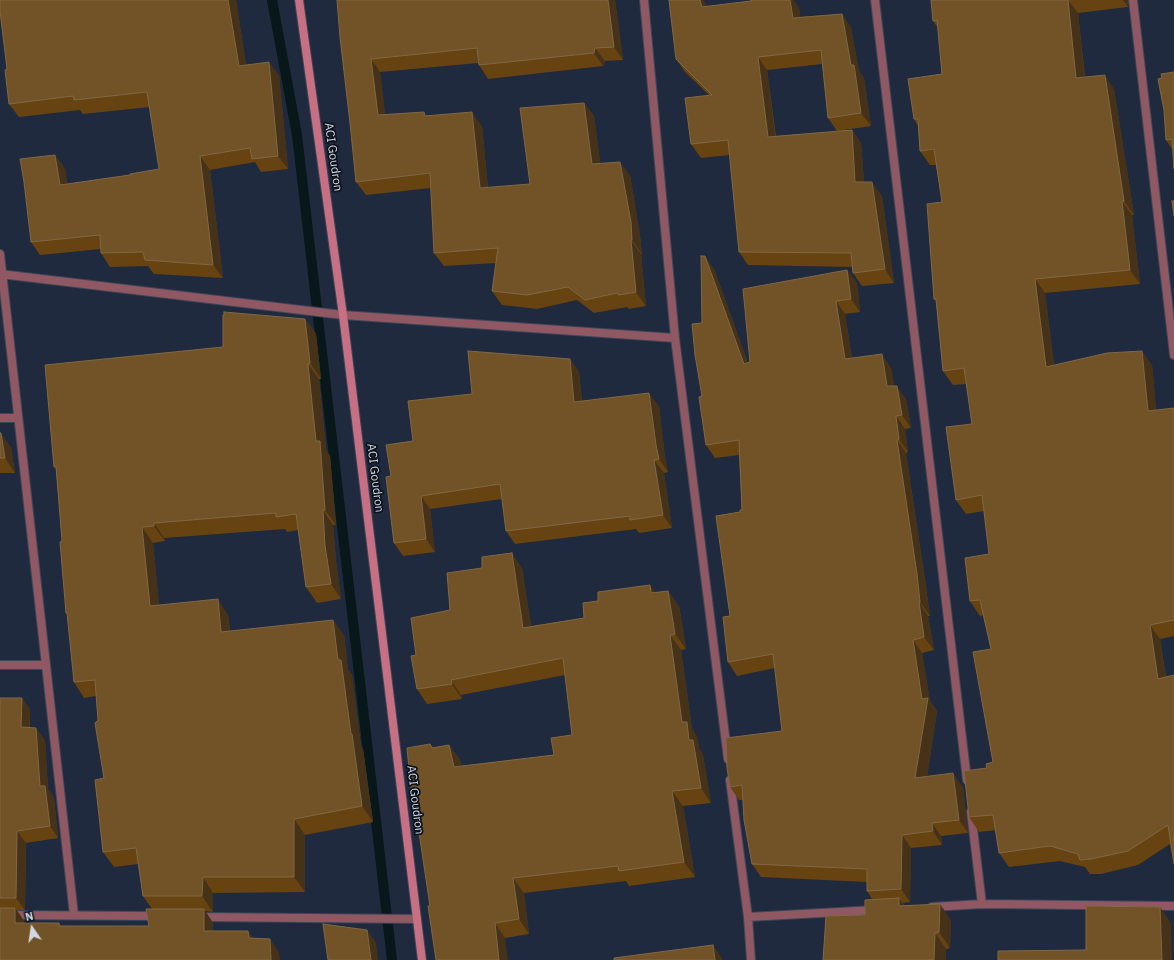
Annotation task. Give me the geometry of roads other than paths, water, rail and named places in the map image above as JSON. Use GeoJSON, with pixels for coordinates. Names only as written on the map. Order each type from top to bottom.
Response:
{"type":"FeatureCollection","features":[{"type":"Feature","properties":{"kind":"street","name":"ACI Goudron"},"geometry":{"type":"LineString","coordinates":[[299,0],[343,315],[422,960]]}},
{"type":"Feature","properties":{"kind":"street"},"geometry":{"type":"LineString","coordinates":[[644,0],[675,338],[748,917],[752,960]]}},
{"type":"Feature","properties":{"kind":"street"},"geometry":{"type":"LineString","coordinates":[[875,0],[968,785]]}},
{"type":"Feature","properties":{"kind":"street"},"geometry":{"type":"LineString","coordinates":[[1133,0],[1174,355]]}},
{"type":"Feature","properties":{"kind":"street"},"geometry":{"type":"LineString","coordinates":[[0,254],[1,274],[74,915]]}},
{"type":"Feature","properties":{"kind":"street"},"geometry":{"type":"LineString","coordinates":[[1,274],[343,315],[675,338]]}},
{"type":"Feature","properties":{"kind":"street"},"geometry":{"type":"LineString","coordinates":[[0,418],[18,418]]}},
{"type":"Feature","properties":{"kind":"street"},"geometry":{"type":"LineString","coordinates":[[0,665],[46,665]]}},
{"type":"Feature","properties":{"kind":"street"},"geometry":{"type":"LineString","coordinates":[[970,801],[982,904]]}},
{"type":"Feature","properties":{"kind":"street"},"geometry":{"type":"LineString","coordinates":[[927,907],[982,904],[1174,906]]}},
{"type":"Feature","properties":{"kind":"street"},"geometry":{"type":"LineString","coordinates":[[748,917],[880,910]]}},
{"type":"Feature","properties":{"kind":"street"},"geometry":{"type":"LineString","coordinates":[[0,915],[170,916]]}},
{"type":"Feature","properties":{"kind":"street"},"geometry":{"type":"LineString","coordinates":[[194,917],[417,919]]}},
{"type":"Feature","properties":{"kind":"waterway"},"geometry":{"type":"LineString","coordinates":[[272,0],[297,135],[392,960]]}}]}
